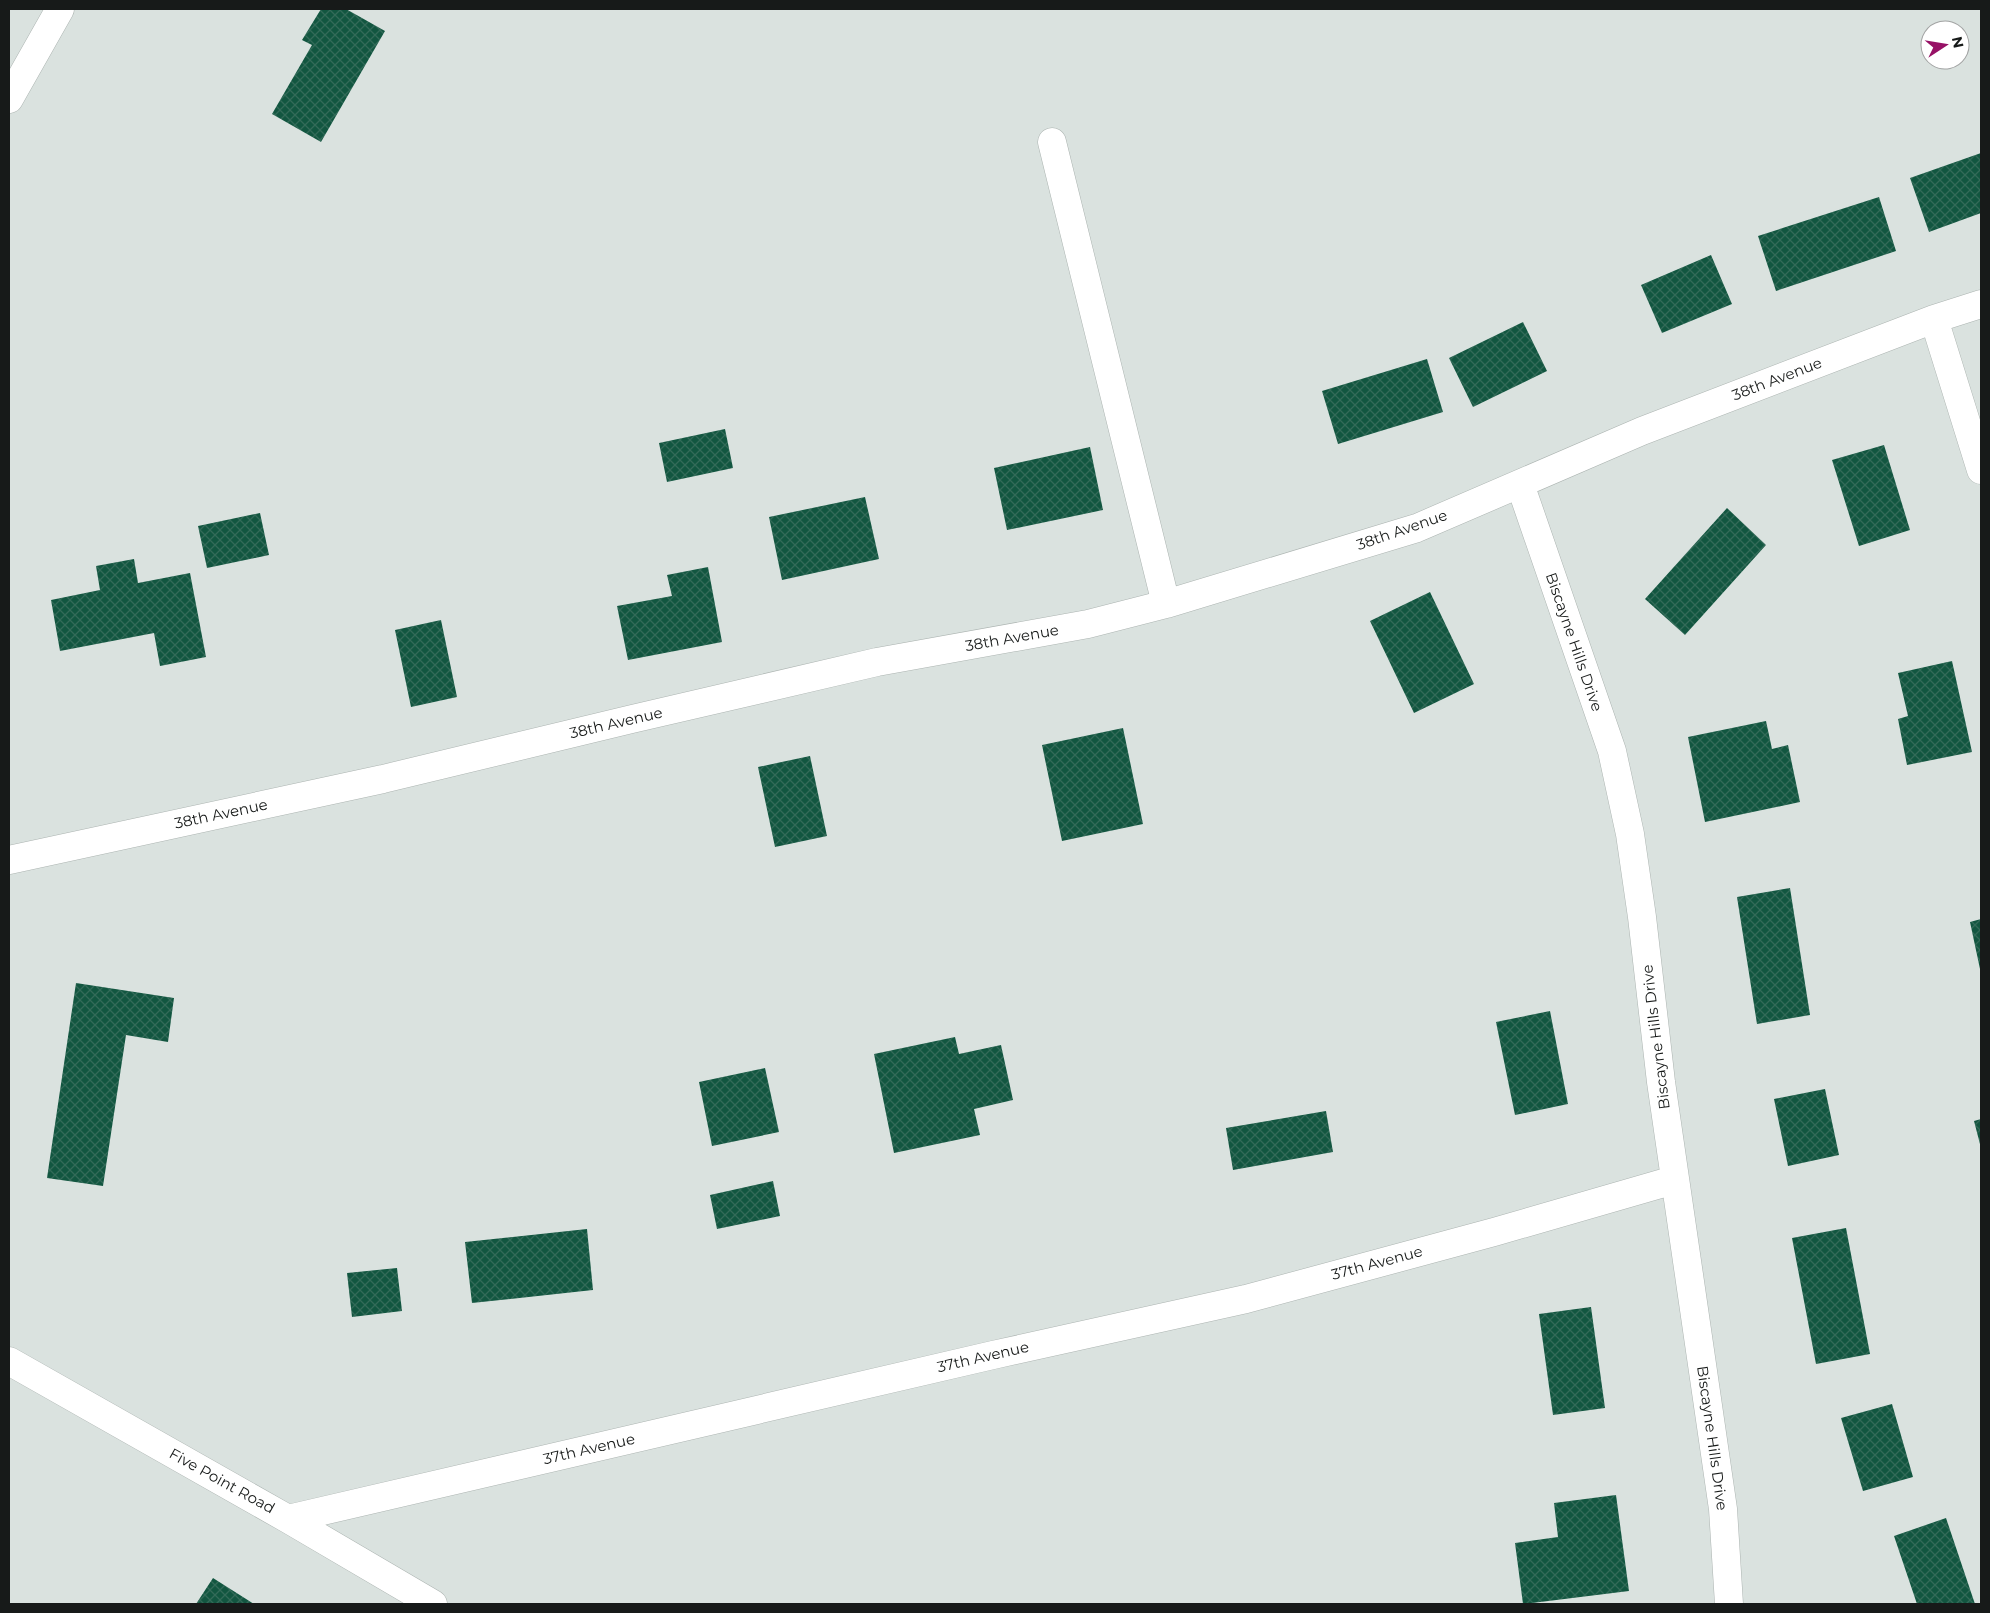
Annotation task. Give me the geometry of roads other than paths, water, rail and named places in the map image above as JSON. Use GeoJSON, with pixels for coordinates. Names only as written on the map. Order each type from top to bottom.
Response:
{"type":"FeatureCollection","features":[{"type":"Feature","properties":{"kind":"main road"},"geometry":{"type":"LineString","coordinates":[[9,99],[60,9]]}},
{"type":"Feature","properties":{"kind":"main road"},"geometry":{"type":"LineString","coordinates":[[1052,142],[1166,604]]}},
{"type":"Feature","properties":{"kind":"main road","name":"38th Avenue"},"geometry":{"type":"LineString","coordinates":[[9,860],[383,779],[632,718],[877,662],[1088,624],[1166,604],[1417,528],[1642,431],[1934,319],[1981,304]]}},
{"type":"Feature","properties":{"kind":"main road"},"geometry":{"type":"LineString","coordinates":[[1934,319],[1981,470]]}},
{"type":"Feature","properties":{"kind":"main road","name":"Biscayne Hills Drive"},"geometry":{"type":"LineString","coordinates":[[1520,484],[1612,751],[1630,834],[1674,1180],[1723,1509],[1729,1604]]}},
{"type":"Feature","properties":{"kind":"main road","name":"37th Avenue"},"geometry":{"type":"LineString","coordinates":[[288,1519],[1003,1352],[1246,1299],[1674,1180]]}},
{"type":"Feature","properties":{"kind":"main road","name":"Five Point Road"},"geometry":{"type":"LineString","coordinates":[[9,1361],[288,1519],[432,1604]]}}]}
